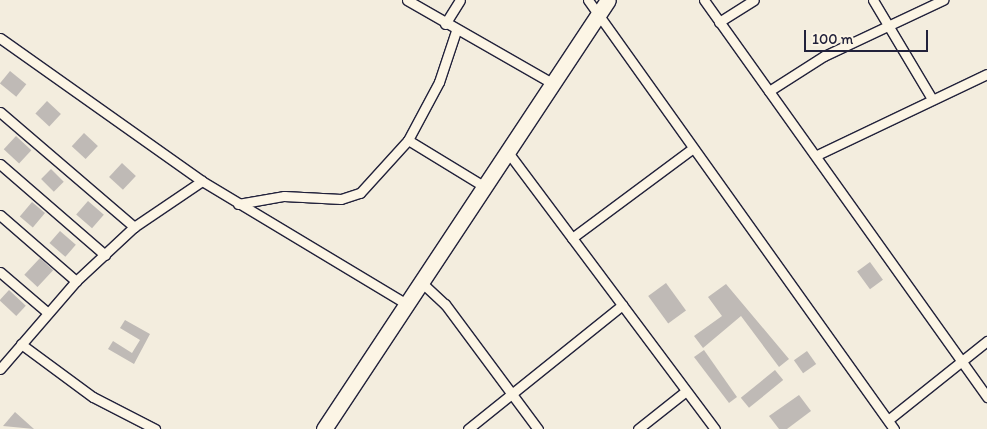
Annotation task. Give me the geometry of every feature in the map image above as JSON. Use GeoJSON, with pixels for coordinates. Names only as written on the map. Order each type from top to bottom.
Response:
{"type":"FeatureCollection","features":[{"type":"Feature","properties":{"kind":"main road"},"geometry":{"type":"LineString","coordinates":[[324,429],[604,6]]}},
{"type":"Feature","properties":{"kind":"street"},"geometry":{"type":"LineString","coordinates":[[407,0],[456,31],[552,83]]}},
{"type":"Feature","properties":{"kind":"street"},"geometry":{"type":"LineString","coordinates":[[445,24],[460,0]]}},
{"type":"Feature","properties":{"kind":"street"},"geometry":{"type":"LineString","coordinates":[[588,0],[604,6],[692,149],[894,429]]}},
{"type":"Feature","properties":{"kind":"street"},"geometry":{"type":"LineString","coordinates":[[704,0],[817,155],[987,397]]}},
{"type":"Feature","properties":{"kind":"street"},"geometry":{"type":"LineString","coordinates":[[719,22],[754,0]]}},
{"type":"Feature","properties":{"kind":"street"},"geometry":{"type":"LineString","coordinates":[[873,0],[932,99]]}},
{"type":"Feature","properties":{"kind":"street"},"geometry":{"type":"LineString","coordinates":[[769,91],[824,56],[888,24],[943,0]]}},
{"type":"Feature","properties":{"kind":"street"},"geometry":{"type":"LineString","coordinates":[[238,204],[284,196],[341,199],[360,193],[408,140],[439,82],[456,31]]}},
{"type":"Feature","properties":{"kind":"street"},"geometry":{"type":"LineString","coordinates":[[0,38],[202,181],[405,304]]}},
{"type":"Feature","properties":{"kind":"street"},"geometry":{"type":"LineString","coordinates":[[817,155],[987,74]]}},
{"type":"Feature","properties":{"kind":"street"},"geometry":{"type":"LineString","coordinates":[[0,112],[134,227]]}},
{"type":"Feature","properties":{"kind":"street"},"geometry":{"type":"LineString","coordinates":[[408,140],[485,187]]}},
{"type":"Feature","properties":{"kind":"street"},"geometry":{"type":"LineString","coordinates":[[572,238],[692,149]]}},
{"type":"Feature","properties":{"kind":"street"},"geometry":{"type":"LineString","coordinates":[[507,151],[714,429]]}},
{"type":"Feature","properties":{"kind":"street"},"geometry":{"type":"LineString","coordinates":[[0,164],[105,255]]}},
{"type":"Feature","properties":{"kind":"street"},"geometry":{"type":"LineString","coordinates":[[0,370],[76,281],[134,227],[202,181]]}},
{"type":"Feature","properties":{"kind":"street"},"geometry":{"type":"LineString","coordinates":[[0,215],[76,281]]}},
{"type":"Feature","properties":{"kind":"street"},"geometry":{"type":"LineString","coordinates":[[0,272],[48,312]]}},
{"type":"Feature","properties":{"kind":"street"},"geometry":{"type":"LineString","coordinates":[[421,282],[445,304],[538,429]]}},
{"type":"Feature","properties":{"kind":"street"},"geometry":{"type":"LineString","coordinates":[[468,429],[511,392],[622,305]]}},
{"type":"Feature","properties":{"kind":"street"},"geometry":{"type":"LineString","coordinates":[[888,420],[987,341]]}},
{"type":"Feature","properties":{"kind":"street"},"geometry":{"type":"LineString","coordinates":[[21,344],[93,397],[154,429]]}},
{"type":"Feature","properties":{"kind":"street"},"geometry":{"type":"LineString","coordinates":[[638,429],[686,391]]}},
{"type":"Feature","properties":{"kind":"building"},"geometry":{"type":"Polygon","coordinates":[[[10,71],[26,84],[16,97],[0,83],[10,71]]]}},
{"type":"Feature","properties":{"kind":"building"},"geometry":{"type":"Polygon","coordinates":[[[47,101],[61,114],[49,126],[35,113],[47,101]]]}},
{"type":"Feature","properties":{"kind":"building"},"geometry":{"type":"Polygon","coordinates":[[[84,133],[98,146],[86,159],[72,146],[84,133]]]}},
{"type":"Feature","properties":{"kind":"building"},"geometry":{"type":"Polygon","coordinates":[[[16,136],[31,150],[19,163],[4,149],[16,136]]]}},
{"type":"Feature","properties":{"kind":"building"},"geometry":{"type":"Polygon","coordinates":[[[122,163],[136,176],[123,190],[109,177],[122,163]]]}},
{"type":"Feature","properties":{"kind":"building"},"geometry":{"type":"Polygon","coordinates":[[[51,169],[64,182],[54,192],[41,179],[51,169]]]}},
{"type":"Feature","properties":{"kind":"building"},"geometry":{"type":"Polygon","coordinates":[[[88,201],[104,215],[92,228],[76,215],[88,201]]]}},
{"type":"Feature","properties":{"kind":"building"},"geometry":{"type":"Polygon","coordinates":[[[32,202],[45,213],[33,227],[20,217],[32,202]]]}},
{"type":"Feature","properties":{"kind":"building"},"geometry":{"type":"Polygon","coordinates":[[[60,231],[76,245],[65,257],[50,243],[60,231]]]}},
{"type":"Feature","properties":{"kind":"building"},"geometry":{"type":"Polygon","coordinates":[[[40,258],[53,270],[37,287],[24,275],[40,258]]]}},
{"type":"Feature","properties":{"kind":"building"},"geometry":{"type":"Polygon","coordinates":[[[870,262],[883,280],[870,289],[857,271],[870,262]]]}},
{"type":"Feature","properties":{"kind":"building"},"geometry":{"type":"Polygon","coordinates":[[[666,283],[686,311],[668,323],[648,296],[666,283]]]}},
{"type":"Feature","properties":{"kind":"building"},"geometry":{"type":"Polygon","coordinates":[[[726,284],[789,359],[779,367],[741,316],[703,348],[694,336],[722,316],[708,297],[726,284]]]}},
{"type":"Feature","properties":{"kind":"building"},"geometry":{"type":"Polygon","coordinates":[[[9,290],[26,306],[16,316],[0,301],[9,290]]]}},
{"type":"Feature","properties":{"kind":"building"},"geometry":{"type":"Polygon","coordinates":[[[125,320],[150,334],[134,364],[108,349],[113,341],[132,353],[140,340],[120,328],[125,320]]]}},
{"type":"Feature","properties":{"kind":"building"},"geometry":{"type":"Polygon","coordinates":[[[704,350],[737,397],[729,403],[694,357],[704,350]]]}},
{"type":"Feature","properties":{"kind":"building"},"geometry":{"type":"Polygon","coordinates":[[[807,351],[816,364],[803,373],[794,360],[807,351]]]}},
{"type":"Feature","properties":{"kind":"building"},"geometry":{"type":"Polygon","coordinates":[[[775,370],[783,380],[749,408],[741,398],[775,370]]]}},
{"type":"Feature","properties":{"kind":"building"},"geometry":{"type":"Polygon","coordinates":[[[799,395],[811,411],[787,429],[779,429],[769,416],[799,395]]]}},
{"type":"Feature","properties":{"kind":"building"},"geometry":{"type":"Polygon","coordinates":[[[15,412],[34,429],[3,426],[15,412]]]}}]}
